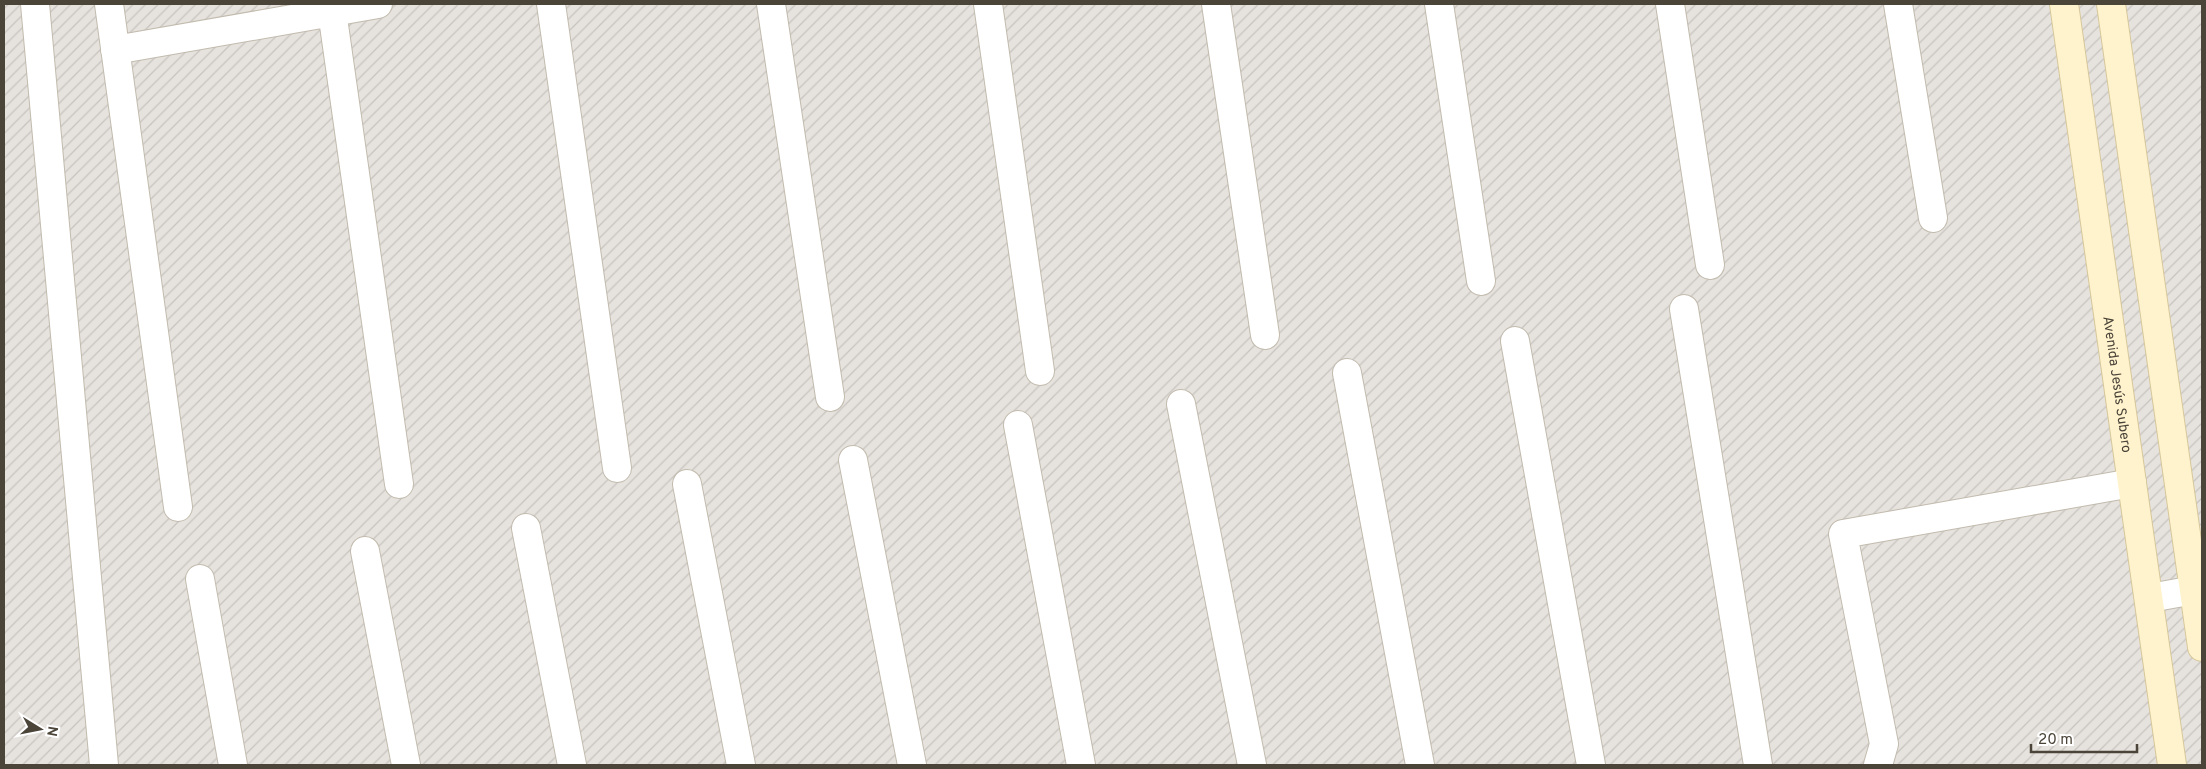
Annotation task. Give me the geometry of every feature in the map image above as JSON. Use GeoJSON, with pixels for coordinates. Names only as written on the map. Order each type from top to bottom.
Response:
{"type":"FeatureCollection","features":[{"type":"Feature","properties":{"kind":"main road","name":"Avenida Jesús Subero"},"geometry":{"type":"LineString","coordinates":[[2064,4],[2150,598],[2172,765]]}},
{"type":"Feature","properties":{"kind":"main road"},"geometry":{"type":"LineString","coordinates":[[2111,4],[2202,647]]}},
{"type":"Feature","properties":{"kind":"street"},"geometry":{"type":"LineString","coordinates":[[35,4],[104,765]]}},
{"type":"Feature","properties":{"kind":"street"},"geometry":{"type":"LineString","coordinates":[[109,4],[178,507]]}},
{"type":"Feature","properties":{"kind":"street"},"geometry":{"type":"LineString","coordinates":[[115,50],[331,8],[378,4]]}},
{"type":"Feature","properties":{"kind":"street"},"geometry":{"type":"LineString","coordinates":[[551,4],[617,468]]}},
{"type":"Feature","properties":{"kind":"street"},"geometry":{"type":"LineString","coordinates":[[771,4],[830,397]]}},
{"type":"Feature","properties":{"kind":"street"},"geometry":{"type":"LineString","coordinates":[[988,4],[1040,372]]}},
{"type":"Feature","properties":{"kind":"street"},"geometry":{"type":"LineString","coordinates":[[1216,4],[1265,335]]}},
{"type":"Feature","properties":{"kind":"street"},"geometry":{"type":"LineString","coordinates":[[1439,4],[1480,281]]}},
{"type":"Feature","properties":{"kind":"street"},"geometry":{"type":"LineString","coordinates":[[1670,4],[1710,265]]}},
{"type":"Feature","properties":{"kind":"street"},"geometry":{"type":"LineString","coordinates":[[1898,4],[1933,218]]}},
{"type":"Feature","properties":{"kind":"street"},"geometry":{"type":"LineString","coordinates":[[331,8],[400,484]]}},
{"type":"Feature","properties":{"kind":"street"},"geometry":{"type":"LineString","coordinates":[[1684,309],[1758,765]]}},
{"type":"Feature","properties":{"kind":"street"},"geometry":{"type":"LineString","coordinates":[[1515,341],[1591,765]]}},
{"type":"Feature","properties":{"kind":"street"},"geometry":{"type":"LineString","coordinates":[[1347,373],[1420,765]]}},
{"type":"Feature","properties":{"kind":"street"},"geometry":{"type":"LineString","coordinates":[[1181,404],[1252,765]]}},
{"type":"Feature","properties":{"kind":"street"},"geometry":{"type":"LineString","coordinates":[[1018,425],[1081,765]]}},
{"type":"Feature","properties":{"kind":"street"},"geometry":{"type":"LineString","coordinates":[[853,460],[912,765]]}},
{"type":"Feature","properties":{"kind":"street"},"geometry":{"type":"LineString","coordinates":[[1878,765],[1884,744],[1843,534],[2132,483]]}},
{"type":"Feature","properties":{"kind":"street"},"geometry":{"type":"LineString","coordinates":[[687,484],[741,765]]}},
{"type":"Feature","properties":{"kind":"street"},"geometry":{"type":"LineString","coordinates":[[526,528],[572,765]]}},
{"type":"Feature","properties":{"kind":"street"},"geometry":{"type":"LineString","coordinates":[[365,551],[406,765]]}},
{"type":"Feature","properties":{"kind":"street"},"geometry":{"type":"LineString","coordinates":[[200,579],[233,765]]}},
{"type":"Feature","properties":{"kind":"street"},"geometry":{"type":"LineString","coordinates":[[2150,598],[2194,590]]}},
{"type":"Feature","properties":{"kind":"shaded area"},"geometry":{"type":"Polygon","coordinates":[[[4,4],[2202,4],[2202,765],[4,765],[4,4]]]}}]}
